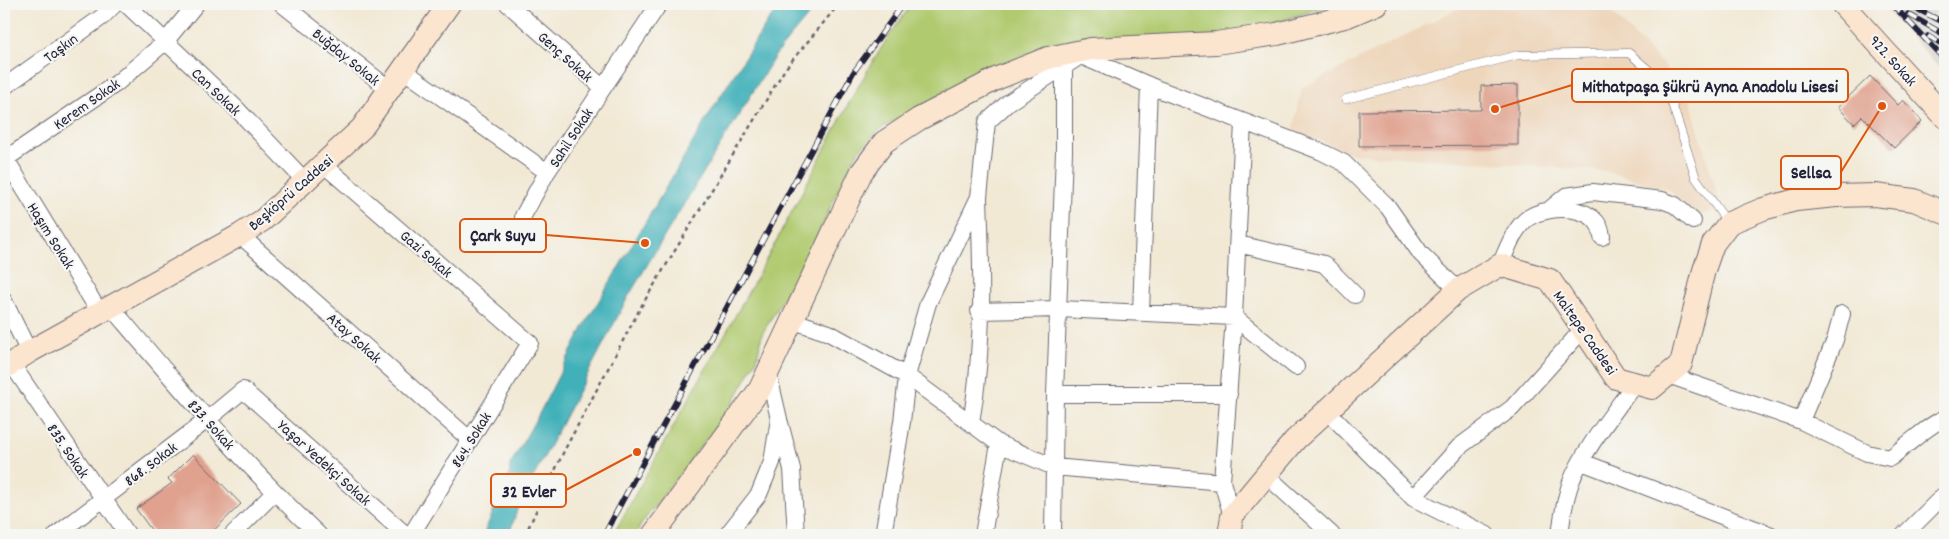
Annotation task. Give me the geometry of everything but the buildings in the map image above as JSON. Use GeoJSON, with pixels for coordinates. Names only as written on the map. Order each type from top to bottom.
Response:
{"type":"FeatureCollection","features":[{"type":"Feature","properties":{"kind":"street","name":"Taşkın"},"geometry":{"type":"LineString","coordinates":[[4,87],[102,17],[115,4]]}},
{"type":"Feature","properties":{"kind":"street","name":"Can Sokak"},"geometry":{"type":"LineString","coordinates":[[126,4],[235,107],[305,181]]}},
{"type":"Feature","properties":{"kind":"street","name":"Kerem Sokak"},"geometry":{"type":"LineString","coordinates":[[4,159],[117,83],[165,42],[196,4]]}},
{"type":"Feature","properties":{"kind":"street","name":"Buğday Sokak"},"geometry":{"type":"LineString","coordinates":[[282,4],[389,89]]}},
{"type":"Feature","properties":{"kind":"street","name":"Genç Sokak"},"geometry":{"type":"LineString","coordinates":[[508,4],[602,88]]}},
{"type":"Feature","properties":{"kind":"street","name":"Sahil Sokak"},"geometry":{"type":"LineString","coordinates":[[403,70],[547,172],[659,4]]}},
{"type":"Feature","properties":{"kind":"street"},"geometry":{"type":"LineString","coordinates":[[653,535],[760,389],[794,321],[861,174],[884,142],[919,119],[998,78],[1048,58],[1086,52],[1216,43],[1277,34],[1348,16],[1376,4]]}},
{"type":"Feature","properties":{"kind":"street","name":"922. Sokak"},"geometry":{"type":"LineString","coordinates":[[1842,4],[1945,117]]}},
{"type":"Feature","properties":{"kind":"street","name":"922. Sokak"},"geometry":{"type":"LineString","coordinates":[[1864,4],[1945,95]]}},
{"type":"Feature","properties":{"kind":"street","name":"Beşköprü Caddesi"},"geometry":{"type":"LineString","coordinates":[[14,361],[240,235],[263,220],[362,128],[403,70],[445,5]]}},
{"type":"Feature","properties":{"kind":"street"},"geometry":{"type":"LineString","coordinates":[[971,422],[977,389],[981,258],[979,197],[987,122],[1009,102],[1086,52]]}},
{"type":"Feature","properties":{"kind":"street"},"geometry":{"type":"LineString","coordinates":[[1086,52],[1149,85],[1320,151],[1344,163],[1388,206],[1421,254],[1458,290]]}},
{"type":"Feature","properties":{"kind":"street"},"geometry":{"type":"LineString","coordinates":[[1052,535],[1064,152],[1064,67]]}},
{"type":"Feature","properties":{"kind":"street"},"geometry":{"type":"LineString","coordinates":[[1141,313],[1149,85]]}},
{"type":"Feature","properties":{"kind":"street"},"geometry":{"type":"LineString","coordinates":[[1230,526],[1222,482],[1234,317],[1243,122]]}},
{"type":"Feature","properties":{"kind":"street","name":"Haşım Sokak"},"geometry":{"type":"LineString","coordinates":[[4,159],[106,310]]}},
{"type":"Feature","properties":{"kind":"street","name":"Gazi Sokak"},"geometry":{"type":"LineString","coordinates":[[324,164],[530,343]]}},
{"type":"Feature","properties":{"kind":"street"},"geometry":{"type":"LineString","coordinates":[[523,216],[547,172]]}},
{"type":"Feature","properties":{"kind":"street"},"geometry":{"type":"LineString","coordinates":[[1230,526],[1266,475],[1295,440],[1458,290],[1500,265],[1516,233],[1527,219],[1549,210],[1566,196],[1593,192],[1662,200],[1675,205],[1693,221]]}},
{"type":"Feature","properties":{"kind":"street"},"geometry":{"type":"LineString","coordinates":[[1729,223],[1763,209],[1796,200],[1836,196],[1875,195],[1914,200],[1945,213]]}},
{"type":"Feature","properties":{"kind":"street"},"geometry":{"type":"LineString","coordinates":[[882,535],[902,422],[907,376],[928,304],[979,197]]}},
{"type":"Feature","properties":{"kind":"street"},"geometry":{"type":"LineString","coordinates":[[1549,210],[1576,211],[1594,216],[1601,227],[1602,237]]}},
{"type":"Feature","properties":{"kind":"street","name":"Maltepe Caddesi"},"geometry":{"type":"LineString","coordinates":[[1500,265],[1550,280],[1616,378],[1652,388],[1681,364],[1704,270],[1713,244],[1729,223]]}},
{"type":"Feature","properties":{"kind":"street","name":"Atay Sokak"},"geometry":{"type":"LineString","coordinates":[[240,235],[469,439]]}},
{"type":"Feature","properties":{"kind":"street"},"geometry":{"type":"LineString","coordinates":[[1238,244],[1324,264],[1355,295]]}},
{"type":"Feature","properties":{"kind":"street","name":"835. Sokak"},"geometry":{"type":"LineString","coordinates":[[4,301],[14,361],[102,499],[128,535]]}},
{"type":"Feature","properties":{"kind":"street","name":"833. Sokak"},"geometry":{"type":"LineString","coordinates":[[106,310],[274,493],[319,535]]}},
{"type":"Feature","properties":{"kind":"street"},"geometry":{"type":"LineString","coordinates":[[979,311],[1059,310],[1234,317],[1296,367]]}},
{"type":"Feature","properties":{"kind":"street"},"geometry":{"type":"LineString","coordinates":[[1801,421],[1835,340],[1842,314]]}},
{"type":"Feature","properties":{"kind":"street"},"geometry":{"type":"LineString","coordinates":[[794,321],[829,333],[907,376],[999,444],[1054,467],[1222,482]]}},
{"type":"Feature","properties":{"kind":"street"},"geometry":{"type":"LineString","coordinates":[[1413,498],[1459,447],[1512,408],[1583,329]]}},
{"type":"Feature","properties":{"kind":"street","name":"864. Sokak"},"geometry":{"type":"LineString","coordinates":[[411,535],[530,343]]}},
{"type":"Feature","properties":{"kind":"street"},"geometry":{"type":"LineString","coordinates":[[768,372],[792,469],[796,535]]}},
{"type":"Feature","properties":{"kind":"street"},"geometry":{"type":"LineString","coordinates":[[1668,375],[1801,421],[1867,453],[1890,458],[1922,435],[1932,424],[1945,418]]}},
{"type":"Feature","properties":{"kind":"street"},"geometry":{"type":"LineString","coordinates":[[1560,535],[1563,509],[1572,480],[1596,437],[1635,383]]}},
{"type":"Feature","properties":{"kind":"street","name":"868. Sokak"},"geometry":{"type":"LineString","coordinates":[[56,535],[207,420],[243,390]]}},
{"type":"Feature","properties":{"kind":"street","name":"Yaşar Yedekçi Sokak"},"geometry":{"type":"LineString","coordinates":[[243,390],[406,535]]}},
{"type":"Feature","properties":{"kind":"street"},"geometry":{"type":"LineString","coordinates":[[1055,394],[1229,394]]}},
{"type":"Feature","properties":{"kind":"street"},"geometry":{"type":"LineString","coordinates":[[1327,411],[1413,498],[1487,535]]}},
{"type":"Feature","properties":{"kind":"street"},"geometry":{"type":"LineString","coordinates":[[727,535],[759,494],[772,462],[779,419]]}},
{"type":"Feature","properties":{"kind":"street"},"geometry":{"type":"LineString","coordinates":[[983,535],[999,444]]}},
{"type":"Feature","properties":{"kind":"street"},"geometry":{"type":"LineString","coordinates":[[1582,462],[1770,535]]}},
{"type":"Feature","properties":{"kind":"street"},"geometry":{"type":"LineString","coordinates":[[1266,475],[1332,535]]}},
{"type":"Feature","properties":{"kind":"street"},"geometry":{"type":"LineString","coordinates":[[232,535],[274,493]]}},
{"type":"Feature","properties":{"kind":"street"},"geometry":{"type":"LineString","coordinates":[[1904,535],[1945,494]]}},
{"type":"Feature","properties":{"kind":"lane"},"geometry":{"type":"LineString","coordinates":[[1346,99],[1518,55],[1629,53],[1666,85],[1696,178],[1729,223]]}},
{"type":"Feature","properties":{"kind":"path"},"geometry":{"type":"LineString","coordinates":[[525,535],[564,451],[642,305],[785,70],[839,4]]}},
{"type":"Feature","properties":{"kind":"shaded area"},"geometry":{"type":"Polygon","coordinates":[[[1881,4],[1945,4],[1945,74],[1881,4]]]}},
{"type":"Feature","properties":{"kind":"shaded area"},"geometry":{"type":"Polygon","coordinates":[[[1606,7],[1687,89],[1721,208],[1697,216],[1669,190],[1605,171],[1353,154],[1293,130],[1302,88],[1459,8],[1606,7]]]}},
{"type":"Feature","properties":{"kind":"green space"},"geometry":{"type":"Polygon","coordinates":[[[912,4],[1333,4],[1267,25],[1223,36],[1033,52],[992,68],[882,128],[859,150],[845,175],[809,254],[762,334],[757,359],[730,408],[642,523],[635,535],[613,535],[753,284],[865,75],[879,51],[912,4]]]}},
{"type":"Feature","properties":{"kind":"water"},"geometry":{"type":"Polygon","coordinates":[[[783,4],[818,4],[777,53],[628,297],[518,507],[509,535],[483,535],[509,476],[510,465],[540,412],[584,326],[713,108],[768,21],[783,4]]]}},
{"type":"Feature","properties":{"kind":"railway"},"geometry":{"type":"LineString","coordinates":[[604,535],[853,73],[903,4]]}},
{"type":"Feature","properties":{"kind":"railway"},"geometry":{"type":"LineString","coordinates":[[1892,4],[1945,60]]}},
{"type":"Feature","properties":{"kind":"railway"},"geometry":{"type":"LineString","coordinates":[[1907,4],[1945,23]]}},
{"type":"Feature","properties":{"kind":"railway"},"geometry":{"type":"LineString","coordinates":[[1908,14],[1945,35]]}},
{"type":"Feature","properties":{"kind":"railway"},"geometry":{"type":"LineString","coordinates":[[1928,36],[1945,46]]}},
{"type":"Feature","properties":{"kind":"place","name":"Sellsa"},"geometry":{"type":"Point","coordinates":[1882,106]}},
{"type":"Feature","properties":{"kind":"place","name":"Mithatpaşa Şükrü Ayna Anadolu Lisesi"},"geometry":{"type":"Point","coordinates":[1495,109]}},
{"type":"Feature","properties":{"kind":"place","name":"Çark Suyu"},"geometry":{"type":"Point","coordinates":[645,243]}},
{"type":"Feature","properties":{"kind":"place","name":"32 Evler"},"geometry":{"type":"Point","coordinates":[637,452]}}]}
